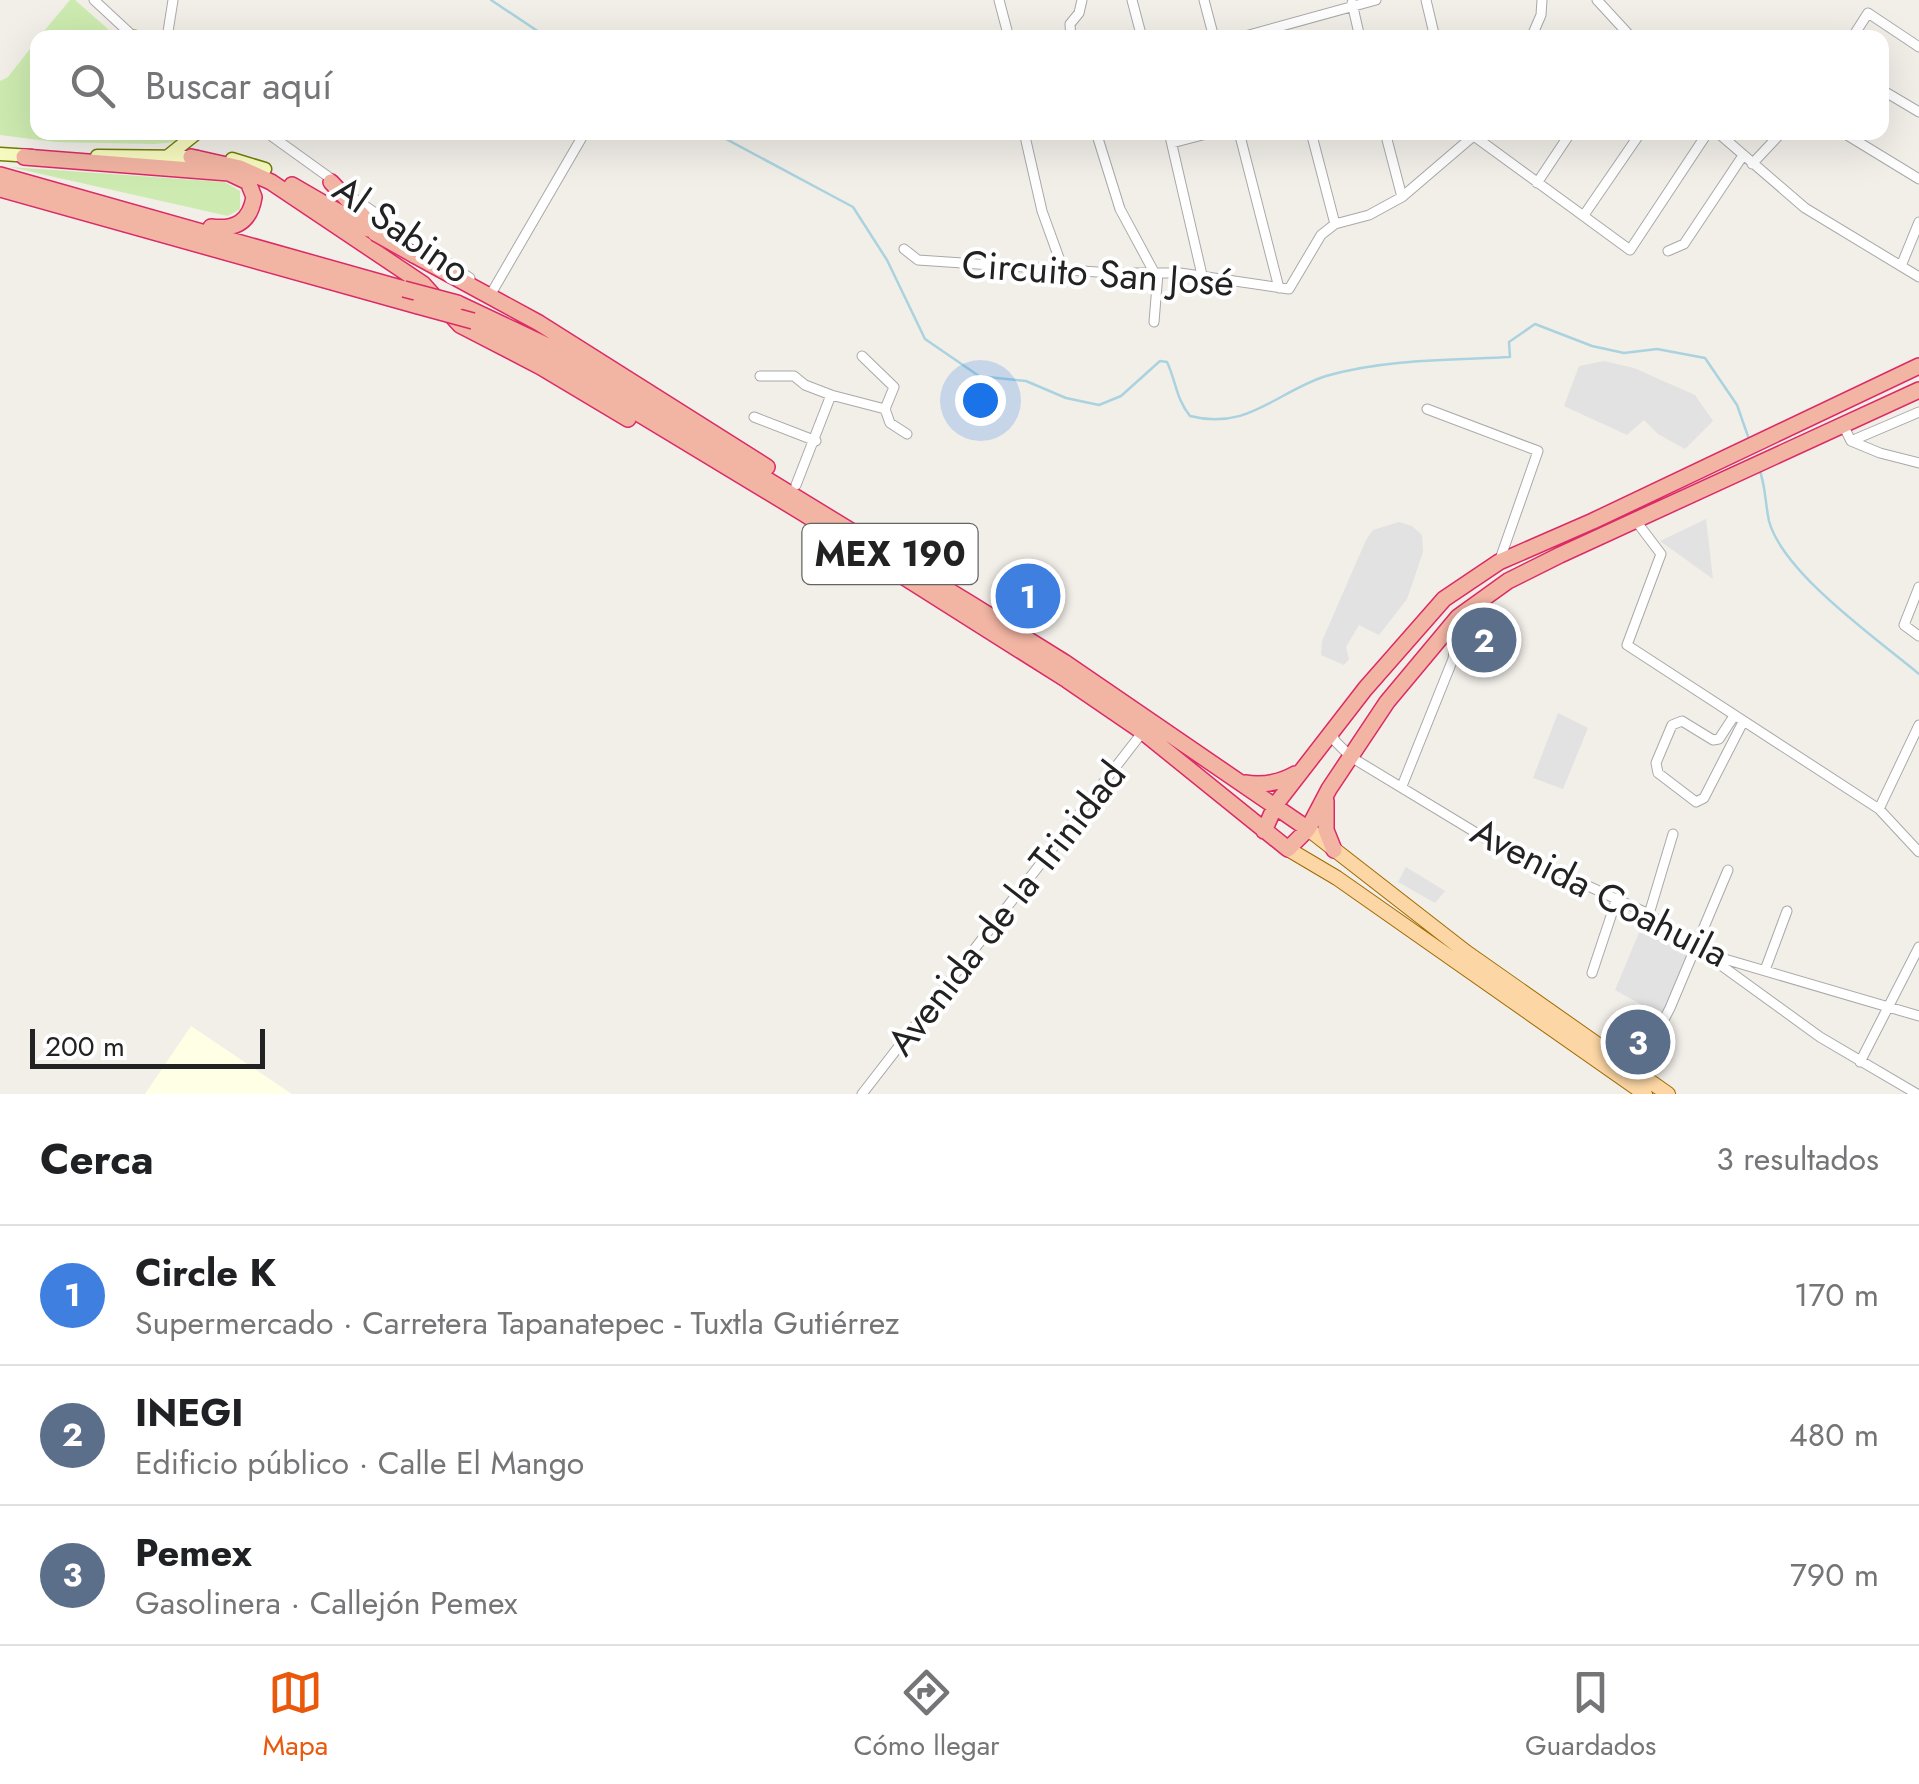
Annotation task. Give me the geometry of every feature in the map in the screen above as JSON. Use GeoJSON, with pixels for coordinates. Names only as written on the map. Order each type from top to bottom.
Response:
{"type":"FeatureCollection","features":[{"type":"Feature","properties":{"kind":"highway"},"geometry":{"type":"LineString","coordinates":[[24,156],[87,164],[206,169],[238,175],[252,188],[250,214],[233,227],[172,222]]}},
{"type":"Feature","properties":{"kind":"highway"},"geometry":{"type":"LineString","coordinates":[[190,157],[256,174],[423,284]]}},
{"type":"Feature","properties":{"kind":"highway","name":"MEX 190"},"geometry":{"type":"LineString","coordinates":[[265,169],[539,322],[796,486],[810,505]]}},
{"type":"Feature","properties":{"kind":"highway","name":"MEX 190"},"geometry":{"type":"LineString","coordinates":[[0,174],[457,303],[548,346],[1064,662],[1288,849]]}},
{"type":"Feature","properties":{"kind":"highway"},"geometry":{"type":"LineString","coordinates":[[331,182],[460,325],[541,367],[650,432],[712,458]]}},
{"type":"Feature","properties":{"kind":"highway","name":"MEX 190"},"geometry":{"type":"LineString","coordinates":[[0,189],[474,321],[546,356],[1276,804],[1308,828]]}},
{"type":"Feature","properties":{"kind":"highway"},"geometry":{"type":"LineString","coordinates":[[1264,831],[1276,804],[1444,599],[1499,562],[1919,366]]}},
{"type":"Feature","properties":{"kind":"highway"},"geometry":{"type":"LineString","coordinates":[[1288,849],[1308,828],[1329,789],[1388,702],[1458,617],[1508,582],[1769,459],[1847,433],[1919,390]]}},
{"type":"Feature","properties":{"kind":"highway"},"geometry":{"type":"LineString","coordinates":[[1238,782],[1272,783],[1303,770]]}},
{"type":"Feature","properties":{"kind":"highway"},"geometry":{"type":"LineString","coordinates":[[1329,789],[1325,820],[1334,850]]}},
{"type":"Feature","properties":{"kind":"main road"},"geometry":{"type":"LineString","coordinates":[[167,157],[188,140]]}},
{"type":"Feature","properties":{"kind":"main road","name":"MEX 190"},"geometry":{"type":"LineString","coordinates":[[0,154],[190,157],[236,160],[265,169]]}},
{"type":"Feature","properties":{"kind":"main road","name":"MEX 190"},"geometry":{"type":"LineString","coordinates":[[1308,828],[1466,952],[1668,1094]]}},
{"type":"Feature","properties":{"kind":"main road","name":"MEX 190"},"geometry":{"type":"LineString","coordinates":[[1288,849],[1337,878],[1645,1094]]}},
{"type":"Feature","properties":{"kind":"street"},"geometry":{"type":"LineString","coordinates":[[94,0],[127,30]]}},
{"type":"Feature","properties":{"kind":"street"},"geometry":{"type":"LineString","coordinates":[[168,30],[173,0]]}},
{"type":"Feature","properties":{"kind":"street"},"geometry":{"type":"LineString","coordinates":[[999,0],[1008,30]]}},
{"type":"Feature","properties":{"kind":"street"},"geometry":{"type":"LineString","coordinates":[[1070,30],[1082,0]]}},
{"type":"Feature","properties":{"kind":"street"},"geometry":{"type":"LineString","coordinates":[[1132,0],[1140,30]]}},
{"type":"Feature","properties":{"kind":"street"},"geometry":{"type":"LineString","coordinates":[[1204,0],[1212,30]]}},
{"type":"Feature","properties":{"kind":"street"},"geometry":{"type":"LineString","coordinates":[[1265,30],[1352,3],[1376,0]]}},
{"type":"Feature","properties":{"kind":"street"},"geometry":{"type":"LineString","coordinates":[[1426,0],[1433,30]]}},
{"type":"Feature","properties":{"kind":"street"},"geometry":{"type":"LineString","coordinates":[[1534,30],[1542,0]]}},
{"type":"Feature","properties":{"kind":"street"},"geometry":{"type":"LineString","coordinates":[[1597,0],[1609,5],[1626,30]]}},
{"type":"Feature","properties":{"kind":"street"},"geometry":{"type":"LineString","coordinates":[[1352,3],[1358,30]]}},
{"type":"Feature","properties":{"kind":"street"},"geometry":{"type":"LineString","coordinates":[[1857,30],[1868,13],[1919,47]]}},
{"type":"Feature","properties":{"kind":"street"},"geometry":{"type":"LineString","coordinates":[[1282,25],[1284,30]]}},
{"type":"Feature","properties":{"kind":"street"},"geometry":{"type":"LineString","coordinates":[[1889,94],[1919,112]]}},
{"type":"Feature","properties":{"kind":"street","name":"Al Sabino"},"geometry":{"type":"LineString","coordinates":[[277,140],[331,182],[539,322]]}},
{"type":"Feature","properties":{"kind":"street"},"geometry":{"type":"LineString","coordinates":[[492,292],[580,140]]}},
{"type":"Feature","properties":{"kind":"street"},"geometry":{"type":"LineString","coordinates":[[1026,140],[1042,210],[1063,269]]}},
{"type":"Feature","properties":{"kind":"street"},"geometry":{"type":"LineString","coordinates":[[1098,140],[1120,209],[1156,273],[1154,322]]}},
{"type":"Feature","properties":{"kind":"street"},"geometry":{"type":"LineString","coordinates":[[1171,140],[1202,275]]}},
{"type":"Feature","properties":{"kind":"street"},"geometry":{"type":"LineString","coordinates":[[1241,140],[1284,289]]}},
{"type":"Feature","properties":{"kind":"street"},"geometry":{"type":"LineString","coordinates":[[1313,140],[1336,224]]}},
{"type":"Feature","properties":{"kind":"street"},"geometry":{"type":"LineString","coordinates":[[1387,140],[1402,196]]}},
{"type":"Feature","properties":{"kind":"street","name":"Circuito San José"},"geometry":{"type":"LineString","coordinates":[[904,249],[918,260],[1202,275],[1284,289],[1312,246],[1336,224],[1369,214],[1402,196],[1471,140]]}},
{"type":"Feature","properties":{"kind":"street"},"geometry":{"type":"LineString","coordinates":[[1476,140],[1630,250],[1703,140]]}},
{"type":"Feature","properties":{"kind":"street"},"geometry":{"type":"LineString","coordinates":[[1537,182],[1565,140]]}},
{"type":"Feature","properties":{"kind":"street"},"geometry":{"type":"LineString","coordinates":[[1584,216],[1636,140]]}},
{"type":"Feature","properties":{"kind":"street"},"geometry":{"type":"LineString","coordinates":[[1725,140],[1806,208],[1919,278]]}},
{"type":"Feature","properties":{"kind":"street"},"geometry":{"type":"LineString","coordinates":[[1752,164],[1774,140]]}},
{"type":"Feature","properties":{"kind":"street"},"geometry":{"type":"LineString","coordinates":[[1855,140],[1919,180]]}},
{"type":"Feature","properties":{"kind":"street"},"geometry":{"type":"LineString","coordinates":[[1668,251],[1684,244],[1742,157]]}},
{"type":"Feature","properties":{"kind":"street"},"geometry":{"type":"LineString","coordinates":[[1901,266],[1919,222]]}},
{"type":"Feature","properties":{"kind":"street"},"geometry":{"type":"LineString","coordinates":[[862,356],[894,388],[885,409],[890,424],[908,434]]}},
{"type":"Feature","properties":{"kind":"street"},"geometry":{"type":"LineString","coordinates":[[760,376],[794,376],[831,395],[885,409]]}},
{"type":"Feature","properties":{"kind":"street"},"geometry":{"type":"LineString","coordinates":[[796,486],[831,395]]}},
{"type":"Feature","properties":{"kind":"street"},"geometry":{"type":"LineString","coordinates":[[1427,409],[1538,451],[1499,562]]}},
{"type":"Feature","properties":{"kind":"street"},"geometry":{"type":"LineString","coordinates":[[1847,433],[1919,412]]}},
{"type":"Feature","properties":{"kind":"street"},"geometry":{"type":"LineString","coordinates":[[754,417],[816,440]]}},
{"type":"Feature","properties":{"kind":"street"},"geometry":{"type":"LineString","coordinates":[[1847,433],[1880,453],[1919,463]]}},
{"type":"Feature","properties":{"kind":"street"},"geometry":{"type":"LineString","coordinates":[[1636,521],[1661,554],[1627,645],[1879,810],[1919,852]]}},
{"type":"Feature","properties":{"kind":"street"},"geometry":{"type":"LineString","coordinates":[[1919,587],[1904,625],[1919,636]]}},
{"type":"Feature","properties":{"kind":"street"},"geometry":{"type":"LineString","coordinates":[[1402,786],[1453,659],[1458,617]]}},
{"type":"Feature","properties":{"kind":"street"},"geometry":{"type":"LineString","coordinates":[[1738,719],[1704,798],[1696,802],[1658,774],[1656,762],[1672,725],[1682,721],[1713,740],[1719,739],[1738,719]]}},
{"type":"Feature","properties":{"kind":"street"},"geometry":{"type":"LineString","coordinates":[[1879,810],[1919,725]]}},
{"type":"Feature","properties":{"kind":"street","name":"Avenida de la Trinidad"},"geometry":{"type":"LineString","coordinates":[[862,1094],[1146,727]]}},
{"type":"Feature","properties":{"kind":"street"},"geometry":{"type":"LineString","coordinates":[[1332,732],[1350,757]]}},
{"type":"Feature","properties":{"kind":"street","name":"Avenida Coahuila"},"geometry":{"type":"LineString","coordinates":[[1350,757],[1488,840],[1649,914],[1699,949],[1919,1016]]}},
{"type":"Feature","properties":{"kind":"street"},"geometry":{"type":"LineString","coordinates":[[1649,914],[1673,834]]}},
{"type":"Feature","properties":{"kind":"street"},"geometry":{"type":"LineString","coordinates":[[1637,1072],[1699,949],[1728,870]]}},
{"type":"Feature","properties":{"kind":"street"},"geometry":{"type":"LineString","coordinates":[[1592,973],[1617,898]]}},
{"type":"Feature","properties":{"kind":"street"},"geometry":{"type":"LineString","coordinates":[[1765,970],[1787,910]]}},
{"type":"Feature","properties":{"kind":"street"},"geometry":{"type":"LineString","coordinates":[[1860,1062],[1919,947]]}},
{"type":"Feature","properties":{"kind":"street"},"geometry":{"type":"LineString","coordinates":[[1699,949],[1820,1037],[1917,1094]]}},
{"type":"Feature","properties":{"kind":"shaded area"},"geometry":{"type":"Polygon","coordinates":[[[1604,361],[1634,368],[1695,395],[1713,421],[1685,449],[1658,434],[1644,420],[1627,435],[1564,406],[1579,366],[1604,361]]]}},
{"type":"Feature","properties":{"kind":"shaded area"},"geometry":{"type":"Polygon","coordinates":[[[1706,519],[1713,579],[1660,541],[1706,519]]]}},
{"type":"Feature","properties":{"kind":"shaded area"},"geometry":{"type":"Polygon","coordinates":[[[1399,522],[1422,535],[1423,552],[1407,599],[1379,635],[1359,625],[1346,647],[1349,659],[1344,665],[1321,655],[1322,641],[1366,540],[1373,530],[1399,522]]]}},
{"type":"Feature","properties":{"kind":"shaded area"},"geometry":{"type":"Polygon","coordinates":[[[1558,713],[1588,728],[1563,789],[1533,778],[1558,713]]]}},
{"type":"Feature","properties":{"kind":"shaded area"},"geometry":{"type":"Polygon","coordinates":[[[1406,867],[1445,891],[1435,903],[1398,882],[1406,867]]]}},
{"type":"Feature","properties":{"kind":"shaded area"},"geometry":{"type":"Polygon","coordinates":[[[1643,923],[1689,953],[1665,1018],[1615,990],[1643,923]]]}},
{"type":"Feature","properties":{"kind":"shaded area"},"geometry":{"type":"Polygon","coordinates":[[[191,1026],[292,1094],[145,1094],[191,1026]]]}},
{"type":"Feature","properties":{"kind":"green space"},"geometry":{"type":"Polygon","coordinates":[[[70,0],[75,0],[109,30],[45,30],[70,0]]]}},
{"type":"Feature","properties":{"kind":"green space"},"geometry":{"type":"Polygon","coordinates":[[[30,49],[30,139],[0,135],[0,81],[8,77],[30,49]]]}},
{"type":"Feature","properties":{"kind":"green space"},"geometry":{"type":"Polygon","coordinates":[[[39,140],[178,140],[155,144],[39,140]]]}},
{"type":"Feature","properties":{"kind":"green space"},"geometry":{"type":"Polygon","coordinates":[[[10,167],[225,182],[240,191],[240,209],[228,216],[10,167]]]}},
{"type":"Feature","properties":{"kind":"waterway"},"geometry":{"type":"LineString","coordinates":[[491,0],[536,30]]}},
{"type":"Feature","properties":{"kind":"waterway"},"geometry":{"type":"LineString","coordinates":[[728,140],[853,207],[887,260],[925,339],[979,376],[1026,381],[1066,398],[1099,405],[1121,396],[1160,361],[1167,362],[1190,416],[1229,418],[1348,370],[1418,361],[1510,357],[1509,342],[1535,324],[1592,346],[1624,353],[1657,349],[1705,358],[1737,405],[1750,442]]}},
{"type":"Feature","properties":{"kind":"waterway"},"geometry":{"type":"LineString","coordinates":[[1759,468],[1769,521],[1792,562],[1834,604],[1919,674]]}},
{"type":"Feature","properties":{"kind":"place","name":"Circle K"},"geometry":{"type":"Point","coordinates":[1028,596]}},
{"type":"Feature","properties":{"kind":"place","name":"INEGI"},"geometry":{"type":"Point","coordinates":[1484,640]}},
{"type":"Feature","properties":{"kind":"place","name":"Pemex"},"geometry":{"type":"Point","coordinates":[1638,1042]}}]}
